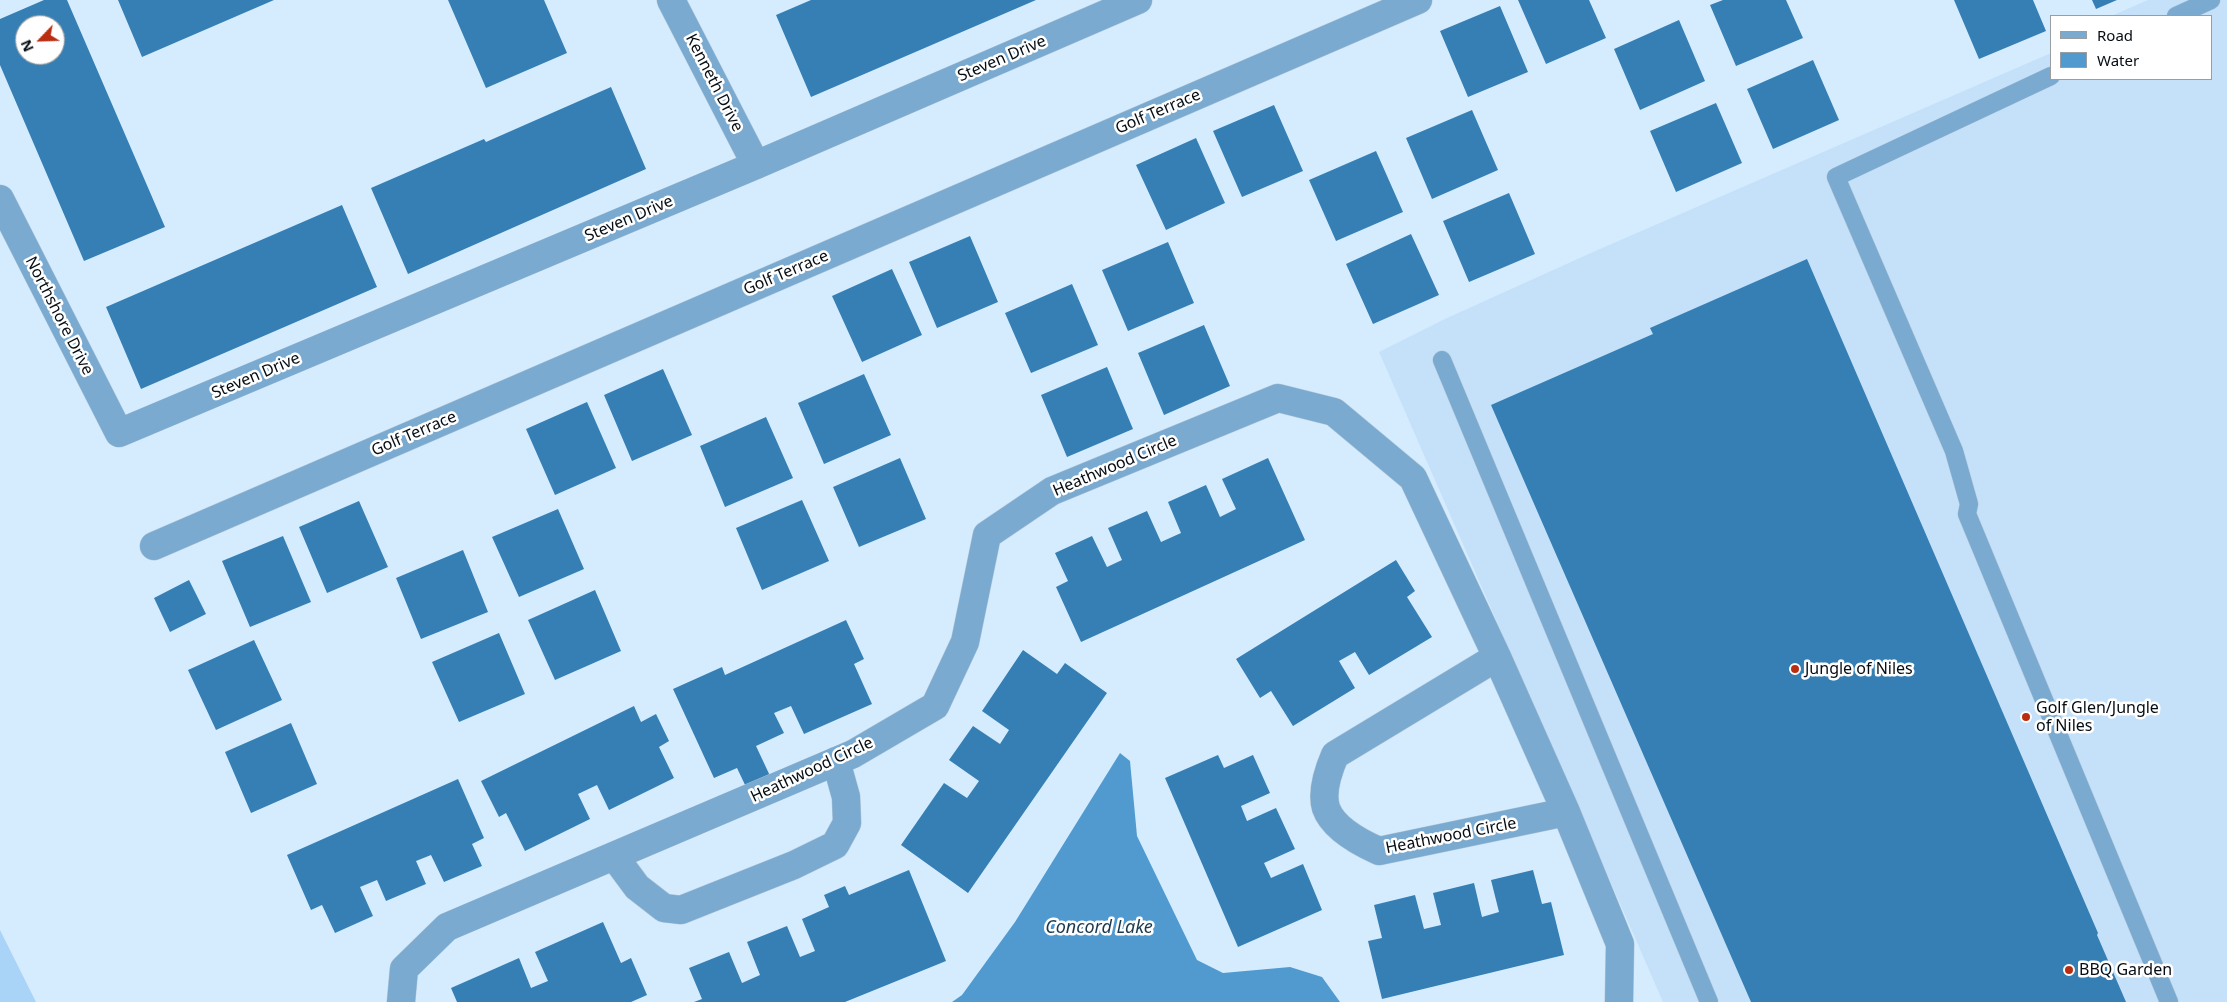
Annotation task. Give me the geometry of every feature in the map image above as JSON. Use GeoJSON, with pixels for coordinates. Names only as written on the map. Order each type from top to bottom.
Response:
{"type":"FeatureCollection","features":[{"type":"Feature","properties":{"kind":"street","name":"Kenneth Drive"},"geometry":{"type":"LineString","coordinates":[[671,0],[756,165]]}},
{"type":"Feature","properties":{"kind":"street","name":"Steven Drive"},"geometry":{"type":"LineString","coordinates":[[119,433],[756,165],[1138,0]]}},
{"type":"Feature","properties":{"kind":"street","name":"Golf Terrace"},"geometry":{"type":"LineString","coordinates":[[154,546],[1418,0]]}},
{"type":"Feature","properties":{"kind":"street","name":"Northshore Drive"},"geometry":{"type":"LineString","coordinates":[[0,199],[119,433]]}},
{"type":"Feature","properties":{"kind":"street","name":"Heathwood Circle"},"geometry":{"type":"LineString","coordinates":[[401,1002],[404,969],[447,927],[853,754],[935,706],[965,642],[987,535],[1052,491],[1278,398],[1334,412],[1413,478],[1497,657],[1566,812],[1620,944],[1619,1002]]}},
{"type":"Feature","properties":{"kind":"street","name":"Heathwood Circle"},"geometry":{"type":"LineString","coordinates":[[1497,657],[1335,755],[1326,778],[1326,808],[1338,824],[1357,841],[1379,851],[1566,812]]}},
{"type":"Feature","properties":{"kind":"street"},"geometry":{"type":"LineString","coordinates":[[614,856],[637,887],[664,908],[681,910],[794,866],[835,845],[847,823],[846,797],[836,761]]}},
{"type":"Feature","properties":{"kind":"lane"},"geometry":{"type":"LineString","coordinates":[[2178,15],[2211,0]]}},
{"type":"Feature","properties":{"kind":"lane"},"geometry":{"type":"LineString","coordinates":[[2050,76],[1836,177],[1945,428],[1966,490],[1969,504],[1967,514],[2169,1002]]}},
{"type":"Feature","properties":{"kind":"lane"},"geometry":{"type":"LineString","coordinates":[[1442,360],[1709,1002]]}},
{"type":"Feature","properties":{"kind":"shaded area"},"geometry":{"type":"Polygon","coordinates":[[[2148,0],[2227,0],[2227,1002],[1663,1002],[1379,352],[1447,318],[1593,252],[2050,53],[2050,80],[2212,80],[2212,15],[2113,15],[2148,0]]]}},
{"type":"Feature","properties":{"kind":"shaded area"},"geometry":{"type":"Polygon","coordinates":[[[0,930],[36,1002],[0,1002],[0,930]]]}},
{"type":"Feature","properties":{"kind":"water","name":"Concord Lake"},"geometry":{"type":"Polygon","coordinates":[[[1120,753],[1130,761],[1137,836],[1197,960],[1223,973],[1290,967],[1322,977],[1340,1002],[952,1002],[962,995],[1015,922],[1120,753]]]}},
{"type":"Feature","properties":{"kind":"building"},"geometry":{"type":"Polygon","coordinates":[[[44,0],[67,0],[165,227],[84,261],[0,65],[0,19],[44,0]]]}},
{"type":"Feature","properties":{"kind":"building"},"geometry":{"type":"Polygon","coordinates":[[[118,0],[274,0],[142,57],[118,0]]]}},
{"type":"Feature","properties":{"kind":"building"},"geometry":{"type":"Polygon","coordinates":[[[448,0],[544,0],[567,53],[486,88],[448,0]]]}},
{"type":"Feature","properties":{"kind":"building"},"geometry":{"type":"Polygon","coordinates":[[[811,0],[1036,0],[811,97],[776,15],[811,0]]]}},
{"type":"Feature","properties":{"kind":"building"},"geometry":{"type":"Polygon","coordinates":[[[1518,0],[1589,0],[1606,38],[1546,64],[1518,0]]]}},
{"type":"Feature","properties":{"kind":"building"},"geometry":{"type":"Polygon","coordinates":[[[1723,0],[1786,0],[1803,38],[1736,66],[1710,5],[1723,0]]]}},
{"type":"Feature","properties":{"kind":"building"},"geometry":{"type":"Polygon","coordinates":[[[1954,0],[2033,0],[2046,31],[1979,59],[1954,0]]]}},
{"type":"Feature","properties":{"kind":"building"},"geometry":{"type":"Polygon","coordinates":[[[2092,0],[2117,0],[2096,9],[2092,0]]]}},
{"type":"Feature","properties":{"kind":"building"},"geometry":{"type":"Polygon","coordinates":[[[1500,6],[1528,72],[1468,97],[1440,31],[1500,6]]]}},
{"type":"Feature","properties":{"kind":"building"},"geometry":{"type":"Polygon","coordinates":[[[1679,20],[1705,81],[1640,110],[1614,49],[1679,20]]]}},
{"type":"Feature","properties":{"kind":"building"},"geometry":{"type":"Polygon","coordinates":[[[1813,60],[1839,120],[1773,149],[1747,89],[1813,60]]]}},
{"type":"Feature","properties":{"kind":"building"},"geometry":{"type":"Polygon","coordinates":[[[611,87],[646,169],[408,274],[371,188],[484,139],[486,142],[611,87]]]}},
{"type":"Feature","properties":{"kind":"building"},"geometry":{"type":"Polygon","coordinates":[[[1716,103],[1742,163],[1676,192],[1650,131],[1716,103]]]}},
{"type":"Feature","properties":{"kind":"building"},"geometry":{"type":"Polygon","coordinates":[[[1274,105],[1303,171],[1242,197],[1213,131],[1274,105]]]}},
{"type":"Feature","properties":{"kind":"building"},"geometry":{"type":"Polygon","coordinates":[[[1472,110],[1498,170],[1432,199],[1406,138],[1472,110]]]}},
{"type":"Feature","properties":{"kind":"building"},"geometry":{"type":"Polygon","coordinates":[[[1196,138],[1225,203],[1166,230],[1136,165],[1196,138]]]}},
{"type":"Feature","properties":{"kind":"building"},"geometry":{"type":"Polygon","coordinates":[[[1376,151],[1403,212],[1336,241],[1309,180],[1376,151]]]}},
{"type":"Feature","properties":{"kind":"building"},"geometry":{"type":"Polygon","coordinates":[[[1509,193],[1535,254],[1469,282],[1443,221],[1509,193]]]}},
{"type":"Feature","properties":{"kind":"building"},"geometry":{"type":"Polygon","coordinates":[[[342,205],[377,287],[141,389],[106,307],[342,205]]]}},
{"type":"Feature","properties":{"kind":"building"},"geometry":{"type":"Polygon","coordinates":[[[1411,234],[1439,295],[1373,324],[1346,264],[1411,234]]]}},
{"type":"Feature","properties":{"kind":"building"},"geometry":{"type":"Polygon","coordinates":[[[970,236],[998,302],[937,328],[909,262],[970,236]]]}},
{"type":"Feature","properties":{"kind":"building"},"geometry":{"type":"Polygon","coordinates":[[[1168,242],[1194,303],[1128,331],[1102,270],[1168,242]]]}},
{"type":"Feature","properties":{"kind":"building","name":"Jungle of Niles"},"geometry":{"type":"Polygon","coordinates":[[[1807,259],[2126,1002],[1751,1002],[1491,405],[1653,334],[1650,328],[1807,259]]]}},
{"type":"Feature","properties":{"kind":"building"},"geometry":{"type":"Polygon","coordinates":[[[892,269],[922,335],[862,362],[832,296],[892,269]]]}},
{"type":"Feature","properties":{"kind":"building"},"geometry":{"type":"Polygon","coordinates":[[[1072,284],[1098,345],[1031,373],[1005,313],[1072,284]]]}},
{"type":"Feature","properties":{"kind":"building"},"geometry":{"type":"Polygon","coordinates":[[[1204,325],[1230,386],[1164,415],[1138,353],[1204,325]]]}},
{"type":"Feature","properties":{"kind":"building"},"geometry":{"type":"Polygon","coordinates":[[[1107,367],[1133,429],[1067,457],[1041,395],[1107,367]]]}},
{"type":"Feature","properties":{"kind":"building"},"geometry":{"type":"Polygon","coordinates":[[[663,369],[692,435],[632,461],[604,395],[663,369]]]}},
{"type":"Feature","properties":{"kind":"building"},"geometry":{"type":"Polygon","coordinates":[[[864,374],[891,435],[824,464],[798,403],[864,374]]]}},
{"type":"Feature","properties":{"kind":"building"},"geometry":{"type":"Polygon","coordinates":[[[587,402],[616,468],[555,495],[526,429],[587,402]]]}},
{"type":"Feature","properties":{"kind":"building"},"geometry":{"type":"Polygon","coordinates":[[[766,417],[793,478],[725,507],[700,446],[766,417]]]}},
{"type":"Feature","properties":{"kind":"building"},"geometry":{"type":"Polygon","coordinates":[[[900,458],[926,519],[859,547],[833,487],[900,458]]]}},
{"type":"Feature","properties":{"kind":"building"},"geometry":{"type":"Polygon","coordinates":[[[1268,458],[1305,540],[1081,642],[1056,587],[1068,581],[1055,553],[1092,536],[1107,567],[1122,560],[1108,528],[1147,511],[1161,542],[1181,533],[1168,502],[1206,485],[1220,517],[1236,509],[1222,479],[1268,458]]]}},
{"type":"Feature","properties":{"kind":"building"},"geometry":{"type":"Polygon","coordinates":[[[802,500],[829,561],[762,590],[736,528],[802,500]]]}},
{"type":"Feature","properties":{"kind":"building"},"geometry":{"type":"Polygon","coordinates":[[[359,501],[388,567],[327,593],[299,527],[359,501]]]}},
{"type":"Feature","properties":{"kind":"building"},"geometry":{"type":"Polygon","coordinates":[[[558,509],[584,569],[519,597],[492,537],[558,509]]]}},
{"type":"Feature","properties":{"kind":"building"},"geometry":{"type":"Polygon","coordinates":[[[283,536],[311,602],[250,627],[222,561],[283,536]]]}},
{"type":"Feature","properties":{"kind":"building"},"geometry":{"type":"Polygon","coordinates":[[[463,550],[488,612],[421,639],[396,578],[463,550]]]}},
{"type":"Feature","properties":{"kind":"building"},"geometry":{"type":"Polygon","coordinates":[[[1396,560],[1415,591],[1407,597],[1432,637],[1369,675],[1355,652],[1339,661],[1355,688],[1293,726],[1271,691],[1260,698],[1236,659],[1396,560]]]}},
{"type":"Feature","properties":{"kind":"building"},"geometry":{"type":"Polygon","coordinates":[[[189,580],[206,614],[170,632],[154,598],[189,580]]]}},
{"type":"Feature","properties":{"kind":"building"},"geometry":{"type":"Polygon","coordinates":[[[595,590],[621,651],[555,680],[528,620],[595,590]]]}},
{"type":"Feature","properties":{"kind":"building"},"geometry":{"type":"Polygon","coordinates":[[[846,620],[864,659],[854,664],[872,704],[804,734],[791,706],[774,713],[784,733],[756,746],[771,778],[747,789],[737,768],[714,778],[673,689],[722,667],[725,675],[846,620]]]}},
{"type":"Feature","properties":{"kind":"building"},"geometry":{"type":"Polygon","coordinates":[[[499,633],[525,694],[459,722],[432,662],[499,633]]]}},
{"type":"Feature","properties":{"kind":"building"},"geometry":{"type":"Polygon","coordinates":[[[254,640],[282,700],[216,730],[188,670],[254,640]]]}},
{"type":"Feature","properties":{"kind":"building"},"geometry":{"type":"Polygon","coordinates":[[[1023,650],[1057,674],[1065,663],[1107,693],[968,893],[901,845],[944,783],[967,798],[979,781],[949,760],[973,726],[1000,744],[1009,730],[982,711],[1023,650]]]}},
{"type":"Feature","properties":{"kind":"building"},"geometry":{"type":"Polygon","coordinates":[[[634,706],[641,722],[656,714],[669,741],[659,747],[674,778],[609,810],[597,785],[578,794],[590,819],[525,851],[506,813],[499,817],[481,781],[634,706]]]}},
{"type":"Feature","properties":{"kind":"building"},"geometry":{"type":"Polygon","coordinates":[[[291,723],[317,784],[251,813],[225,752],[291,723]]]}},
{"type":"Feature","properties":{"kind":"building"},"geometry":{"type":"Polygon","coordinates":[[[1218,755],[1224,768],[1253,755],[1270,793],[1241,806],[1247,821],[1276,808],[1295,849],[1264,863],[1271,878],[1303,864],[1322,910],[1238,947],[1165,778],[1218,755]]]}},
{"type":"Feature","properties":{"kind":"building"},"geometry":{"type":"Polygon","coordinates":[[[458,779],[484,838],[472,844],[482,866],[444,882],[431,855],[416,861],[426,884],[386,901],[377,880],[360,887],[373,916],[335,933],[322,905],[311,910],[287,855],[458,779]]]}},
{"type":"Feature","properties":{"kind":"building"},"geometry":{"type":"Polygon","coordinates":[[[909,870],[946,961],[845,1002],[694,1002],[702,999],[689,968],[729,952],[742,983],[760,975],[747,942],[787,926],[800,957],[815,951],[802,919],[829,907],[824,895],[845,886],[849,895],[909,870]]]}},
{"type":"Feature","properties":{"kind":"building"},"geometry":{"type":"Polygon","coordinates":[[[1533,870],[1542,904],[1551,902],[1564,955],[1382,999],[1368,941],[1382,938],[1374,905],[1415,895],[1424,929],[1441,925],[1433,893],[1474,883],[1482,917],[1499,912],[1491,880],[1533,870]]]}},
{"type":"Feature","properties":{"kind":"building"},"geometry":{"type":"Polygon","coordinates":[[[603,922],[621,963],[631,958],[647,995],[631,1002],[457,1002],[451,988],[519,958],[531,988],[548,981],[535,952],[603,922]]]}},
{"type":"Feature","properties":{"kind":"place","name":"Jungle of Niles"},"geometry":{"type":"Point","coordinates":[1795,669]}},
{"type":"Feature","properties":{"kind":"place","name":"Golf Glen/Jungle of Niles"},"geometry":{"type":"Point","coordinates":[2026,717]}},
{"type":"Feature","properties":{"kind":"place","name":"BBQ Garden"},"geometry":{"type":"Point","coordinates":[2069,970]}}]}
